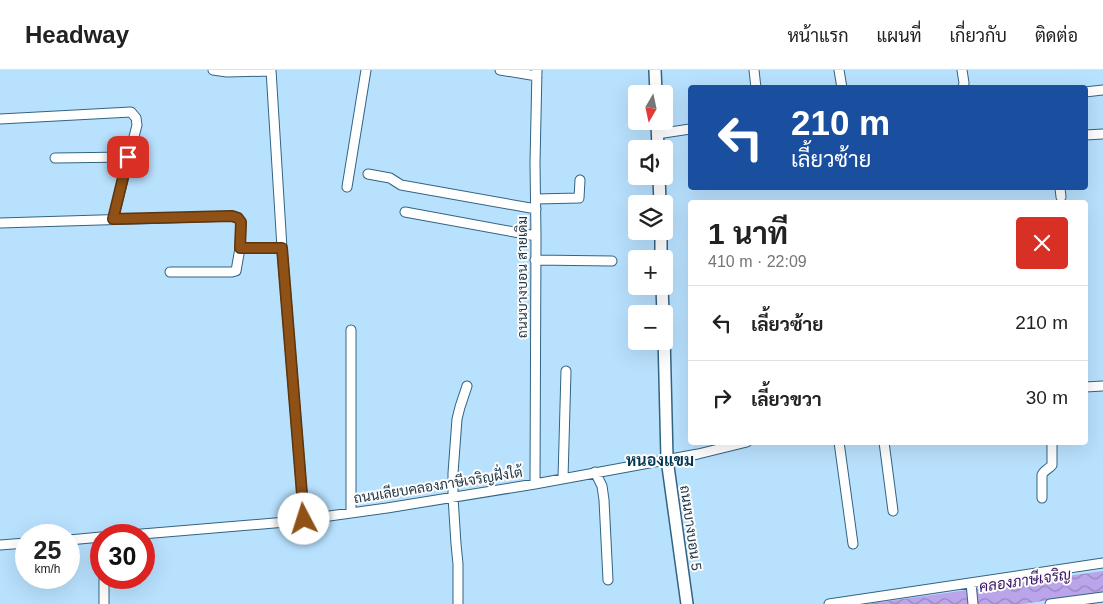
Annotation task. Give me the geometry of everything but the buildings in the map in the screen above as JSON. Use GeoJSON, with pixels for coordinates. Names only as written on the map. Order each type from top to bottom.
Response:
{"type":"FeatureCollection","features":[{"type":"Feature","properties":{"kind":"main road"},"geometry":{"type":"LineString","coordinates":[[655,70],[656,85]]}},
{"type":"Feature","properties":{"kind":"main road"},"geometry":{"type":"LineString","coordinates":[[657,130],[657,140]]}},
{"type":"Feature","properties":{"kind":"main road","name":"ถนนบางบอน 5"},"geometry":{"type":"LineString","coordinates":[[664,350],[667,459],[687,604]]}},
{"type":"Feature","properties":{"kind":"street"},"geometry":{"type":"LineString","coordinates":[[213,70],[227,72],[271,70],[282,248],[304,519]]}},
{"type":"Feature","properties":{"kind":"street"},"geometry":{"type":"LineString","coordinates":[[347,187],[366,70]]}},
{"type":"Feature","properties":{"kind":"street"},"geometry":{"type":"LineString","coordinates":[[500,70],[537,73]]}},
{"type":"Feature","properties":{"kind":"street"},"geometry":{"type":"LineString","coordinates":[[754,70],[756,85]]}},
{"type":"Feature","properties":{"kind":"street"},"geometry":{"type":"LineString","coordinates":[[839,70],[842,85]]}},
{"type":"Feature","properties":{"kind":"street"},"geometry":{"type":"LineString","coordinates":[[962,70],[964,85]]}},
{"type":"Feature","properties":{"kind":"street","name":"ถนนบางบอน สายเดิม"},"geometry":{"type":"LineString","coordinates":[[535,484],[535,163],[537,73]]}},
{"type":"Feature","properties":{"kind":"street"},"geometry":{"type":"LineString","coordinates":[[1088,92],[1103,90]]}},
{"type":"Feature","properties":{"kind":"street"},"geometry":{"type":"LineString","coordinates":[[0,119],[131,112],[136,118],[137,125],[113,219]]}},
{"type":"Feature","properties":{"kind":"street"},"geometry":{"type":"LineString","coordinates":[[657,134],[688,129]]}},
{"type":"Feature","properties":{"kind":"street"},"geometry":{"type":"LineString","coordinates":[[1088,135],[1103,134]]}},
{"type":"Feature","properties":{"kind":"street"},"geometry":{"type":"LineString","coordinates":[[55,158],[128,157]]}},
{"type":"Feature","properties":{"kind":"street"},"geometry":{"type":"LineString","coordinates":[[368,174],[390,178],[401,185],[536,204],[579,198],[580,180]]}},
{"type":"Feature","properties":{"kind":"street"},"geometry":{"type":"LineString","coordinates":[[1060,190],[1061,197]]}},
{"type":"Feature","properties":{"kind":"street"},"geometry":{"type":"LineString","coordinates":[[405,212],[536,236]]}},
{"type":"Feature","properties":{"kind":"street"},"geometry":{"type":"LineString","coordinates":[[0,223],[232,216],[238,218],[241,222],[240,248],[236,271],[170,272]]}},
{"type":"Feature","properties":{"kind":"street"},"geometry":{"type":"LineString","coordinates":[[240,248],[282,248]]}},
{"type":"Feature","properties":{"kind":"street"},"geometry":{"type":"LineString","coordinates":[[535,260],[612,261]]}},
{"type":"Feature","properties":{"kind":"street"},"geometry":{"type":"LineString","coordinates":[[351,330],[351,513]]}},
{"type":"Feature","properties":{"kind":"street"},"geometry":{"type":"LineString","coordinates":[[563,478],[566,371]]}},
{"type":"Feature","properties":{"kind":"street"},"geometry":{"type":"LineString","coordinates":[[458,604],[458,564],[453,473],[457,419],[467,386]]}},
{"type":"Feature","properties":{"kind":"street"},"geometry":{"type":"LineString","coordinates":[[1088,387],[1103,386]]}},
{"type":"Feature","properties":{"kind":"street","name":"ถนนเลียบคลองภาษีเจริญฝั่งใต้"},"geometry":{"type":"LineString","coordinates":[[155,533],[276,523],[351,513],[535,484],[698,454],[735,445]]}},
{"type":"Feature","properties":{"kind":"street"},"geometry":{"type":"LineString","coordinates":[[839,445],[853,544]]}},
{"type":"Feature","properties":{"kind":"street"},"geometry":{"type":"LineString","coordinates":[[884,445],[893,511]]}},
{"type":"Feature","properties":{"kind":"street"},"geometry":{"type":"LineString","coordinates":[[1042,498],[1042,474],[1052,465],[1052,445]]}},
{"type":"Feature","properties":{"kind":"street"},"geometry":{"type":"LineString","coordinates":[[595,472],[602,486],[604,500],[608,580]]}},
{"type":"Feature","properties":{"kind":"street"},"geometry":{"type":"LineString","coordinates":[[0,545],[15,544]]}},
{"type":"Feature","properties":{"kind":"street"},"geometry":{"type":"LineString","coordinates":[[830,604],[971,585],[1103,563]]}},
{"type":"Feature","properties":{"kind":"street"},"geometry":{"type":"LineString","coordinates":[[971,585],[973,604]]}},
{"type":"Feature","properties":{"kind":"street"},"geometry":{"type":"LineString","coordinates":[[104,589],[104,604]]}},
{"type":"Feature","properties":{"kind":"street"},"geometry":{"type":"LineString","coordinates":[[1050,604],[1103,597]]}},
{"type":"Feature","properties":{"kind":"water"},"geometry":{"type":"Polygon","coordinates":[[[1103,571],[1103,592],[1023,604],[867,604],[1103,571]]]}},
{"type":"Feature","properties":{"kind":"district","name":"หนองแขม"},"geometry":{"type":"Point","coordinates":[660,460]}},
{"type":"Feature","properties":{"kind":"route"},"geometry":{"type":"LineString","coordinates":[[128,157],[113,219],[232,216],[238,218],[241,222],[240,248],[282,248],[304,519]]}},
{"type":"Feature","properties":{"kind":"water label","name":"คลองภาษีเจริญ"},"geometry":{"type":"Point","coordinates":[1025,580]}}]}
